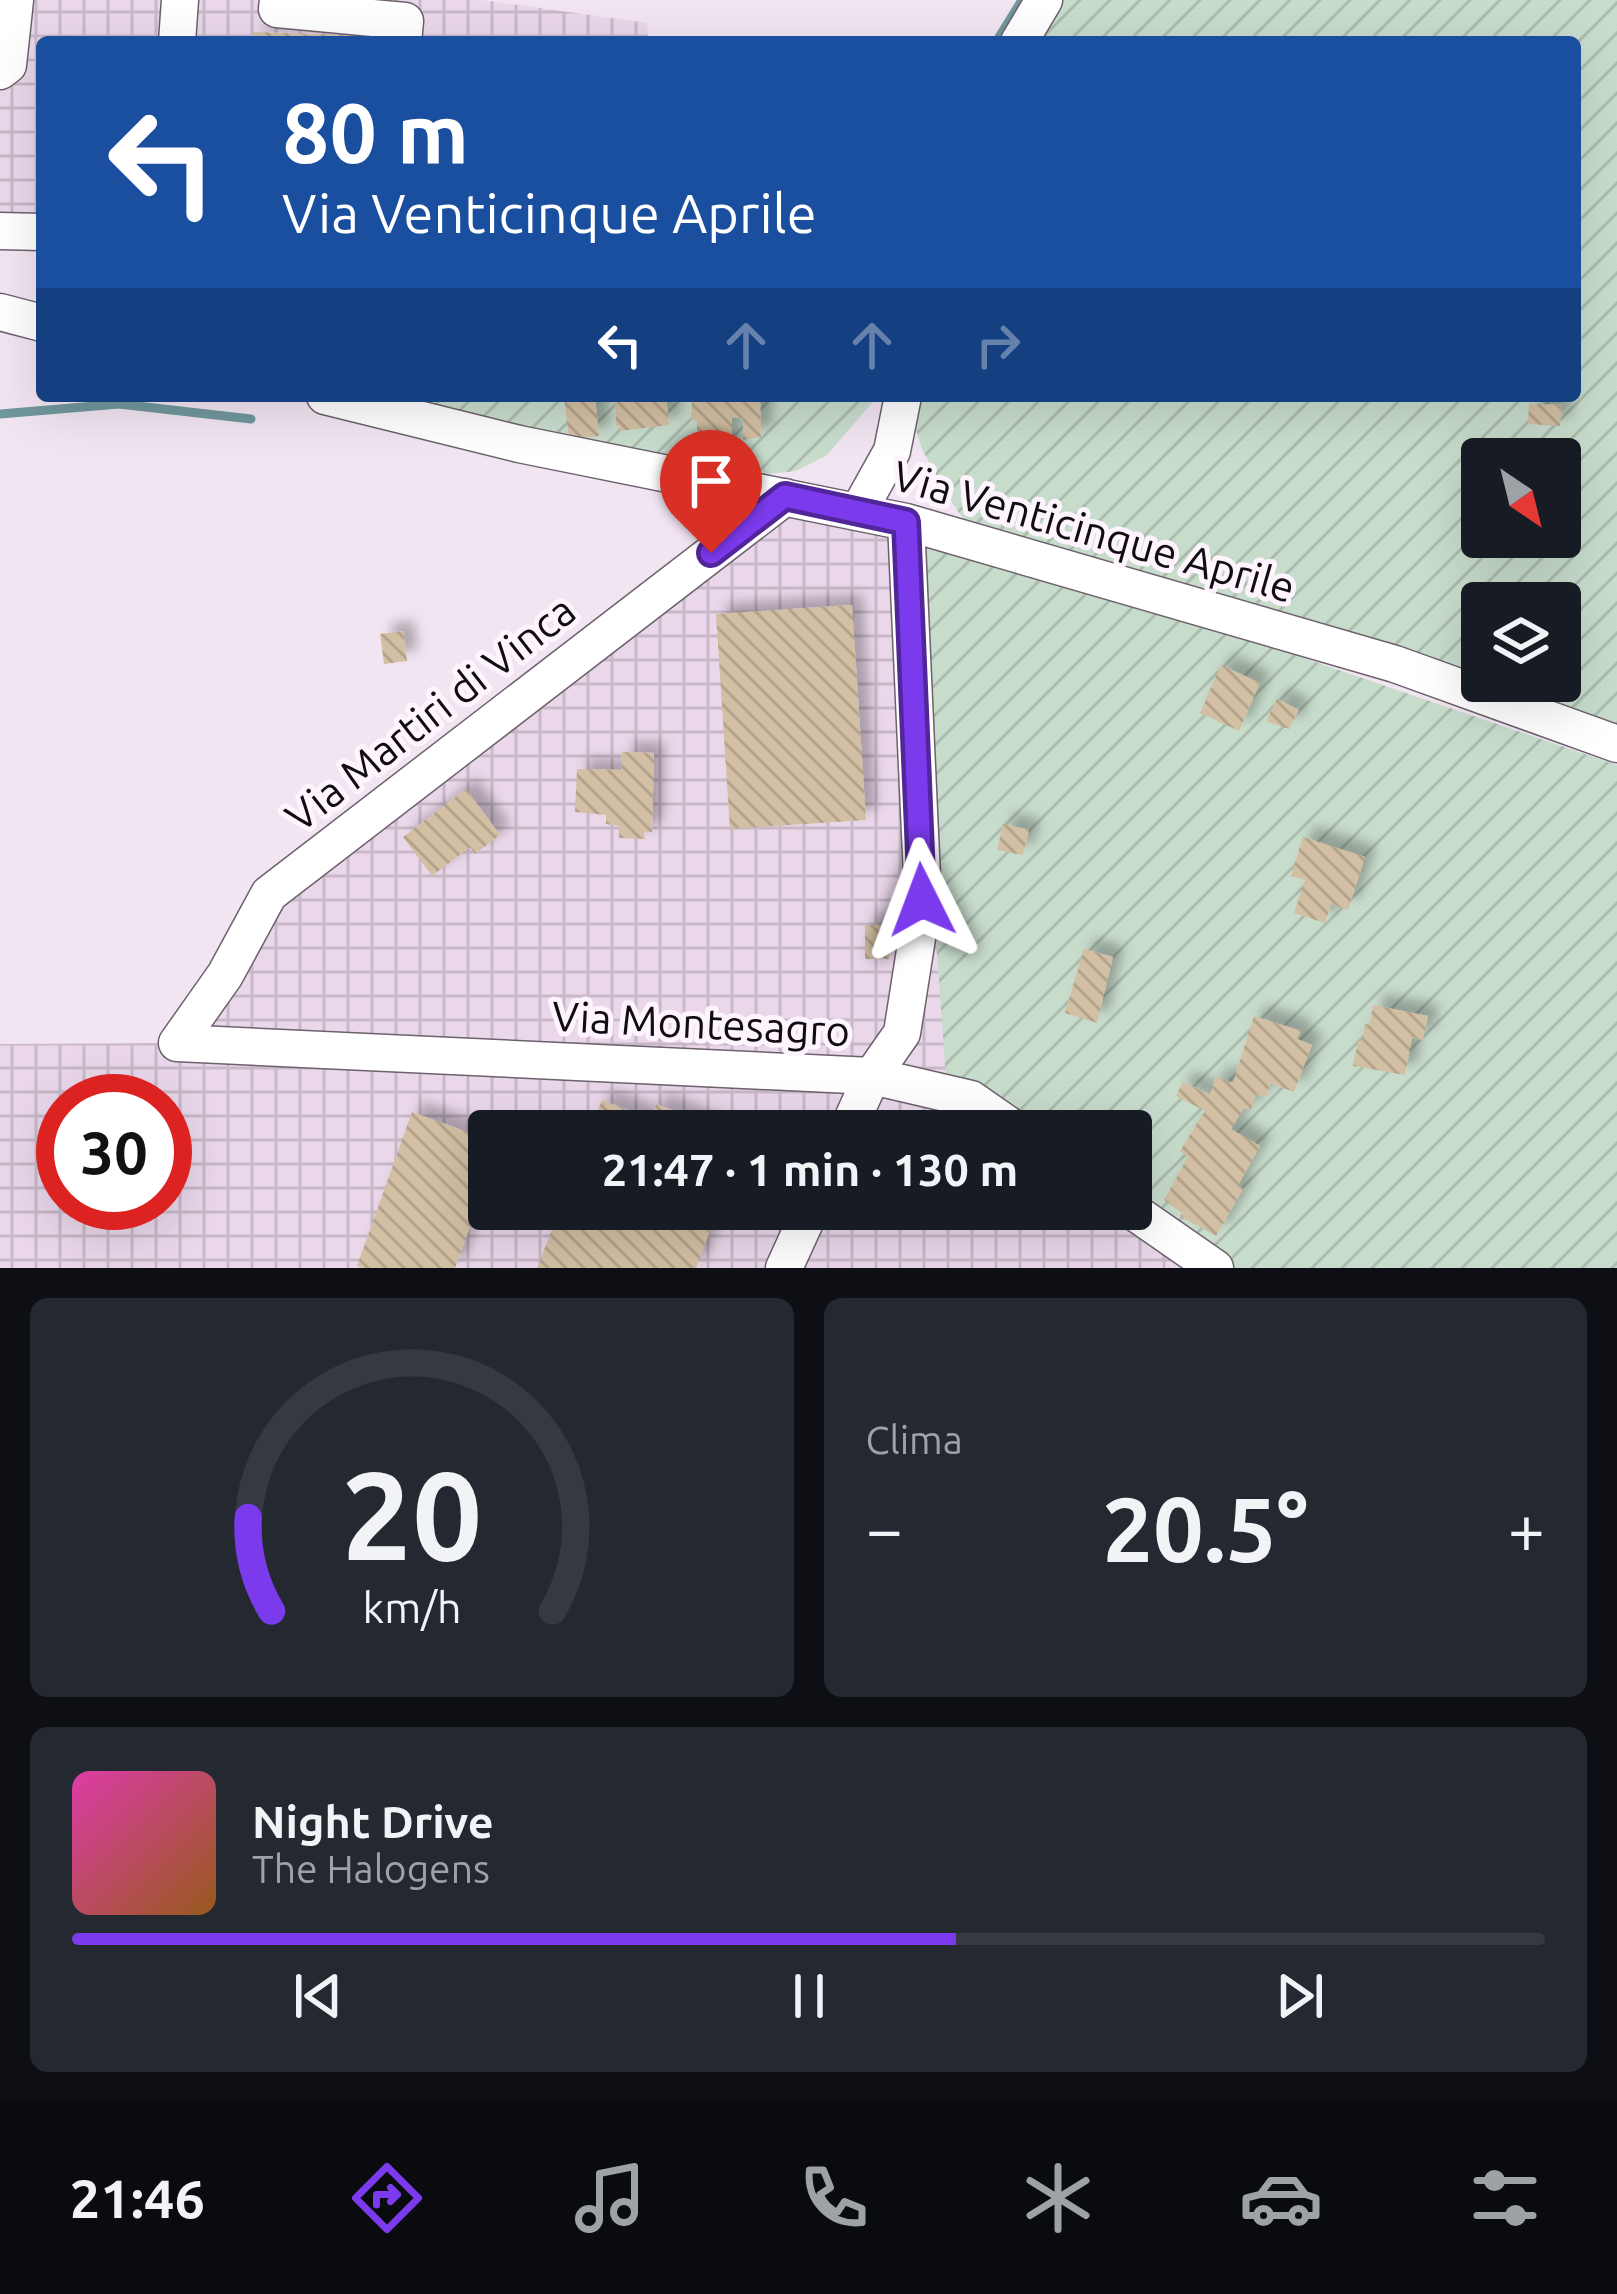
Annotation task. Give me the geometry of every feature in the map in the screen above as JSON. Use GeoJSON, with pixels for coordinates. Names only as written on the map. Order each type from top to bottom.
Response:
{"type":"FeatureCollection","features":[{"type":"Feature","properties":{"kind":"street"},"geometry":{"type":"LineString","coordinates":[[0,70],[8,65],[16,0]]}},
{"type":"Feature","properties":{"kind":"street"},"geometry":{"type":"LineString","coordinates":[[177,36],[180,0]]}},
{"type":"Feature","properties":{"kind":"street"},"geometry":{"type":"LineString","coordinates":[[278,0],[277,9],[405,21],[404,36]]}},
{"type":"Feature","properties":{"kind":"street"},"geometry":{"type":"LineString","coordinates":[[1023,36],[1044,0]]}},
{"type":"Feature","properties":{"kind":"street"},"geometry":{"type":"LineString","coordinates":[[0,231],[36,232]]}},
{"type":"Feature","properties":{"kind":"street"},"geometry":{"type":"LineString","coordinates":[[0,312],[36,321]]}},
{"type":"Feature","properties":{"kind":"street","name":"Via Venticinque Aprile"},"geometry":{"type":"LineString","coordinates":[[350,402],[520,443],[906,522],[1395,664],[1617,744]]}},
{"type":"Feature","properties":{"kind":"street"},"geometry":{"type":"LineString","coordinates":[[857,512],[892,451],[902,402]]}},
{"type":"Feature","properties":{"kind":"street","name":"Via Martiri di Vinca"},"geometry":{"type":"LineString","coordinates":[[177,1043],[224,975],[268,894],[785,496]]}},
{"type":"Feature","properties":{"kind":"street","name":"Via Montesagro"},"geometry":{"type":"LineString","coordinates":[[177,1043],[872,1076],[902,1033],[922,900],[906,522]]}},
{"type":"Feature","properties":{"kind":"street"},"geometry":{"type":"LineString","coordinates":[[857,1110],[872,1076],[971,1099],[987,1110]]}},
{"type":"Feature","properties":{"kind":"street"},"geometry":{"type":"LineString","coordinates":[[1152,1224],[1215,1268]]}},
{"type":"Feature","properties":{"kind":"street"},"geometry":{"type":"LineString","coordinates":[[784,1268],[801,1230]]}},
{"type":"Feature","properties":{"kind":"shaded area"},"geometry":{"type":"Polygon","coordinates":[[[0,0],[483,0],[647,23],[648,36],[36,36],[36,223],[0,221],[0,0]]]}},
{"type":"Feature","properties":{"kind":"shaded area"},"geometry":{"type":"Polygon","coordinates":[[[785,497],[906,522],[984,1110],[468,1110],[468,1230],[1139,1230],[1198,1268],[0,1268],[0,1044],[177,1043],[269,894],[785,497]]]}},
{"type":"Feature","properties":{"kind":"green space"},"geometry":{"type":"Polygon","coordinates":[[[1050,0],[1617,0],[1617,739],[1499,702],[1581,702],[1581,582],[1461,582],[1461,690],[977,539],[922,449],[907,402],[1581,402],[1581,36],[1029,36],[1050,0]]]}},
{"type":"Feature","properties":{"kind":"green space"},"geometry":{"type":"Polygon","coordinates":[[[402,402],[873,402],[827,455],[796,471],[760,475],[402,402]]]}},
{"type":"Feature","properties":{"kind":"green space"},"geometry":{"type":"Polygon","coordinates":[[[906,522],[1617,765],[1617,1268],[1198,1268],[1139,1230],[1152,1230],[1152,1110],[954,1110],[948,1106],[906,522]]]}},
{"type":"Feature","properties":{"kind":"building"},"geometry":{"type":"Polygon","coordinates":[[[254,32],[372,36],[254,36],[254,32]]]}},
{"type":"Feature","properties":{"kind":"building"},"geometry":{"type":"Polygon","coordinates":[[[565,402],[596,402],[599,436],[569,439],[565,402]]]}},
{"type":"Feature","properties":{"kind":"building"},"geometry":{"type":"Polygon","coordinates":[[[615,402],[667,402],[669,425],[620,431],[615,402]]]}},
{"type":"Feature","properties":{"kind":"building"},"geometry":{"type":"Polygon","coordinates":[[[692,402],[760,402],[761,437],[743,440],[743,418],[732,417],[731,452],[697,452],[697,421],[691,420],[692,402]]]}},
{"type":"Feature","properties":{"kind":"building"},"geometry":{"type":"Polygon","coordinates":[[[1529,404],[1561,405],[1560,426],[1528,424],[1529,404]]]}},
{"type":"Feature","properties":{"kind":"building"},"geometry":{"type":"Polygon","coordinates":[[[852,605],[866,820],[730,829],[716,614],[852,605]]]}},
{"type":"Feature","properties":{"kind":"building"},"geometry":{"type":"Polygon","coordinates":[[[403,631],[407,661],[384,664],[380,634],[403,631]]]}},
{"type":"Feature","properties":{"kind":"building"},"geometry":{"type":"Polygon","coordinates":[[[1221,665],[1260,683],[1239,731],[1200,713],[1221,665]]]}},
{"type":"Feature","properties":{"kind":"building"},"geometry":{"type":"Polygon","coordinates":[[[1277,699],[1299,710],[1289,729],[1266,721],[1277,699]]]}},
{"type":"Feature","properties":{"kind":"building"},"geometry":{"type":"Polygon","coordinates":[[[622,752],[654,753],[652,832],[644,832],[645,839],[619,838],[619,826],[606,824],[606,815],[575,812],[577,769],[621,770],[622,752]]]}},
{"type":"Feature","properties":{"kind":"building"},"geometry":{"type":"Polygon","coordinates":[[[466,789],[500,835],[475,854],[470,847],[432,876],[403,837],[466,789]]]}},
{"type":"Feature","properties":{"kind":"building"},"geometry":{"type":"Polygon","coordinates":[[[1003,824],[1029,830],[1023,855],[997,850],[1003,824]]]}},
{"type":"Feature","properties":{"kind":"building"},"geometry":{"type":"Polygon","coordinates":[[[1303,837],[1365,857],[1348,910],[1331,904],[1325,923],[1294,913],[1305,880],[1291,876],[1303,837]]]}},
{"type":"Feature","properties":{"kind":"building"},"geometry":{"type":"Polygon","coordinates":[[[865,925],[889,925],[889,959],[865,959],[865,925]]]}},
{"type":"Feature","properties":{"kind":"building"},"geometry":{"type":"Polygon","coordinates":[[[1084,949],[1113,957],[1097,1023],[1065,1013],[1084,949]]]}},
{"type":"Feature","properties":{"kind":"building"},"geometry":{"type":"Polygon","coordinates":[[[1373,1005],[1428,1016],[1423,1040],[1412,1038],[1405,1075],[1353,1066],[1373,1005]]]}},
{"type":"Feature","properties":{"kind":"building"},"geometry":{"type":"Polygon","coordinates":[[[1254,1016],[1301,1031],[1297,1039],[1312,1045],[1294,1092],[1270,1083],[1266,1097],[1256,1094],[1251,1109],[1243,1109],[1231,1129],[1260,1146],[1238,1185],[1243,1189],[1216,1236],[1180,1216],[1164,1200],[1188,1157],[1180,1151],[1205,1111],[1176,1096],[1183,1082],[1210,1095],[1216,1077],[1233,1083],[1254,1016]]]}},
{"type":"Feature","properties":{"kind":"building"},"geometry":{"type":"Polygon","coordinates":[[[602,1100],[628,1110],[598,1110],[602,1100]]]}},
{"type":"Feature","properties":{"kind":"building"},"geometry":{"type":"Polygon","coordinates":[[[412,1112],[468,1132],[469,1230],[455,1268],[357,1266],[412,1112]]]}},
{"type":"Feature","properties":{"kind":"building"},"geometry":{"type":"Polygon","coordinates":[[[552,1230],[710,1230],[696,1268],[537,1268],[552,1230]]]}},
{"type":"Feature","properties":{"kind":"waterway"},"geometry":{"type":"LineString","coordinates":[[1000,36],[1022,0]]}},
{"type":"Feature","properties":{"kind":"waterway"},"geometry":{"type":"LineString","coordinates":[[0,414],[119,404],[251,419]]}},
{"type":"Feature","properties":{"kind":"route"},"geometry":{"type":"LineString","coordinates":[[711,553],[785,496],[906,522],[922,900]]}}]}
